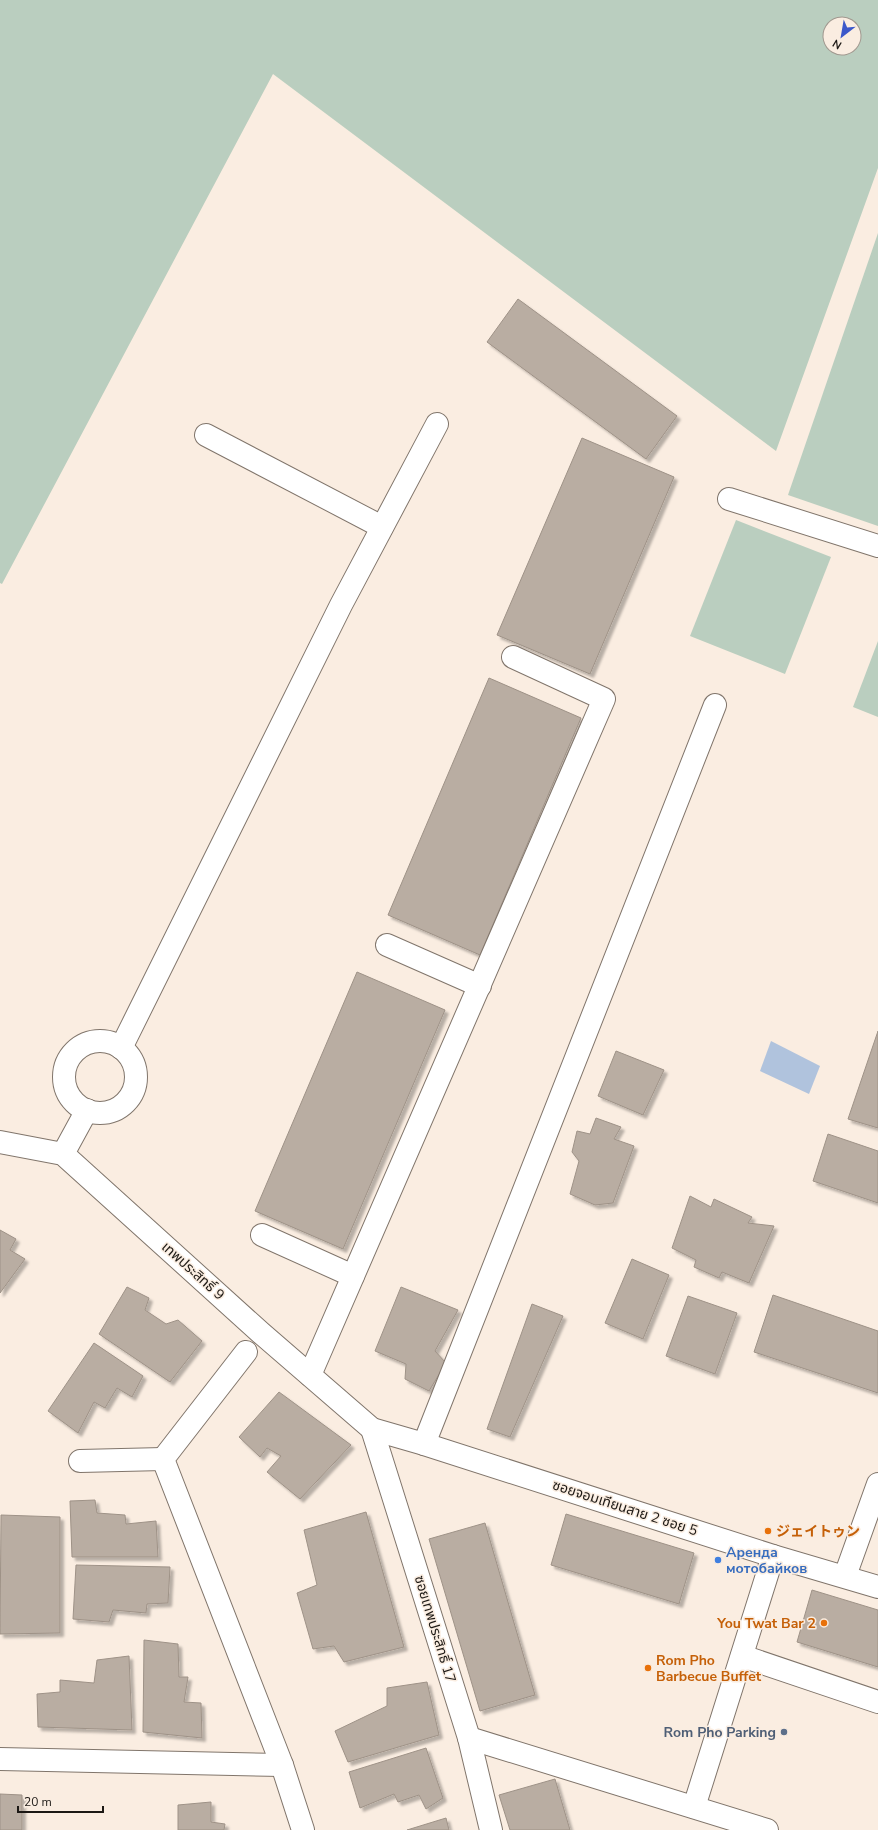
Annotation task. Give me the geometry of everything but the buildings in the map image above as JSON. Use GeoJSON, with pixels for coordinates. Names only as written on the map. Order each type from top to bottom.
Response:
{"type":"FeatureCollection","features":[{"type":"Feature","properties":{"kind":"street"},"geometry":{"type":"LineString","coordinates":[[120,1048],[341,605],[437,424]]}},
{"type":"Feature","properties":{"kind":"street"},"geometry":{"type":"LineString","coordinates":[[206,435],[382,527]]}},
{"type":"Feature","properties":{"kind":"street"},"geometry":{"type":"LineString","coordinates":[[729,500],[878,546]]}},
{"type":"Feature","properties":{"kind":"street"},"geometry":{"type":"LineString","coordinates":[[310,1375],[604,699],[513,657]]}},
{"type":"Feature","properties":{"kind":"street"},"geometry":{"type":"LineString","coordinates":[[424,1444],[715,705]]}},
{"type":"Feature","properties":{"kind":"street"},"geometry":{"type":"LineString","coordinates":[[387,945],[480,986]]}},
{"type":"Feature","properties":{"kind":"street"},"geometry":{"type":"LineString","coordinates":[[98,1042],[110,1043],[120,1048],[129,1056],[134,1066],[137,1078],[134,1089],[129,1100],[110,1112],[98,1113],[87,1110],[77,1104],[69,1095],[65,1084],[65,1072],[68,1060],[76,1051],[86,1044],[98,1042]]}},
{"type":"Feature","properties":{"kind":"street"},"geometry":{"type":"LineString","coordinates":[[0,1142],[63,1154],[87,1110]]}},
{"type":"Feature","properties":{"kind":"street","name":"เทพประสิทธิ์ 9"},"geometry":{"type":"LineString","coordinates":[[63,1154],[372,1429]]}},
{"type":"Feature","properties":{"kind":"street"},"geometry":{"type":"LineString","coordinates":[[262,1235],[353,1276]]}},
{"type":"Feature","properties":{"kind":"street"},"geometry":{"type":"LineString","coordinates":[[163,1459],[246,1352]]}},
{"type":"Feature","properties":{"kind":"street","name":"ซอยจอมเทียนสาย 2 ซอย 5"},"geometry":{"type":"LineString","coordinates":[[372,1429],[424,1444],[773,1556],[878,1586]]}},
{"type":"Feature","properties":{"kind":"street","name":"ซอยเทพประสิทธิ์ 17"},"geometry":{"type":"LineString","coordinates":[[372,1429],[469,1738],[492,1830]]}},
{"type":"Feature","properties":{"kind":"street"},"geometry":{"type":"LineString","coordinates":[[80,1460],[163,1459]]}},
{"type":"Feature","properties":{"kind":"street"},"geometry":{"type":"LineString","coordinates":[[163,1459],[282,1765],[304,1830]]}},
{"type":"Feature","properties":{"kind":"street"},"geometry":{"type":"LineString","coordinates":[[845,1576],[878,1484]]}},
{"type":"Feature","properties":{"kind":"street"},"geometry":{"type":"LineString","coordinates":[[694,1808],[773,1556]]}},
{"type":"Feature","properties":{"kind":"street"},"geometry":{"type":"LineString","coordinates":[[742,1656],[878,1702]]}},
{"type":"Feature","properties":{"kind":"street"},"geometry":{"type":"LineString","coordinates":[[469,1738],[767,1830]]}},
{"type":"Feature","properties":{"kind":"street"},"geometry":{"type":"LineString","coordinates":[[0,1759],[282,1765]]}},
{"type":"Feature","properties":{"kind":"green space"},"geometry":{"type":"Polygon","coordinates":[[[0,0],[878,0],[878,168],[776,451],[273,74],[2,584],[0,583],[0,0]]]}},
{"type":"Feature","properties":{"kind":"green space"},"geometry":{"type":"Polygon","coordinates":[[[878,233],[878,526],[788,495],[878,233]]]}},
{"type":"Feature","properties":{"kind":"green space"},"geometry":{"type":"Polygon","coordinates":[[[736,520],[831,557],[785,674],[690,636],[736,520]]]}},
{"type":"Feature","properties":{"kind":"green space"},"geometry":{"type":"Polygon","coordinates":[[[878,641],[878,717],[853,707],[878,641]]]}},
{"type":"Feature","properties":{"kind":"water"},"geometry":{"type":"Polygon","coordinates":[[[771,1041],[820,1066],[809,1094],[760,1071],[771,1041]]]}},
{"type":"Feature","properties":{"kind":"place","name":"ジェイトゥン"},"geometry":{"type":"Point","coordinates":[768,1531]}},
{"type":"Feature","properties":{"kind":"place","name":"Аренда мотобайков"},"geometry":{"type":"Point","coordinates":[718,1560]}},
{"type":"Feature","properties":{"kind":"place","name":"You Twat Bar 2"},"geometry":{"type":"Point","coordinates":[824,1623]}},
{"type":"Feature","properties":{"kind":"place","name":"Rom Pho Barbecue Buffet"},"geometry":{"type":"Point","coordinates":[648,1668]}},
{"type":"Feature","properties":{"kind":"place","name":"Rom Pho Parking"},"geometry":{"type":"Point","coordinates":[784,1732]}}]}
